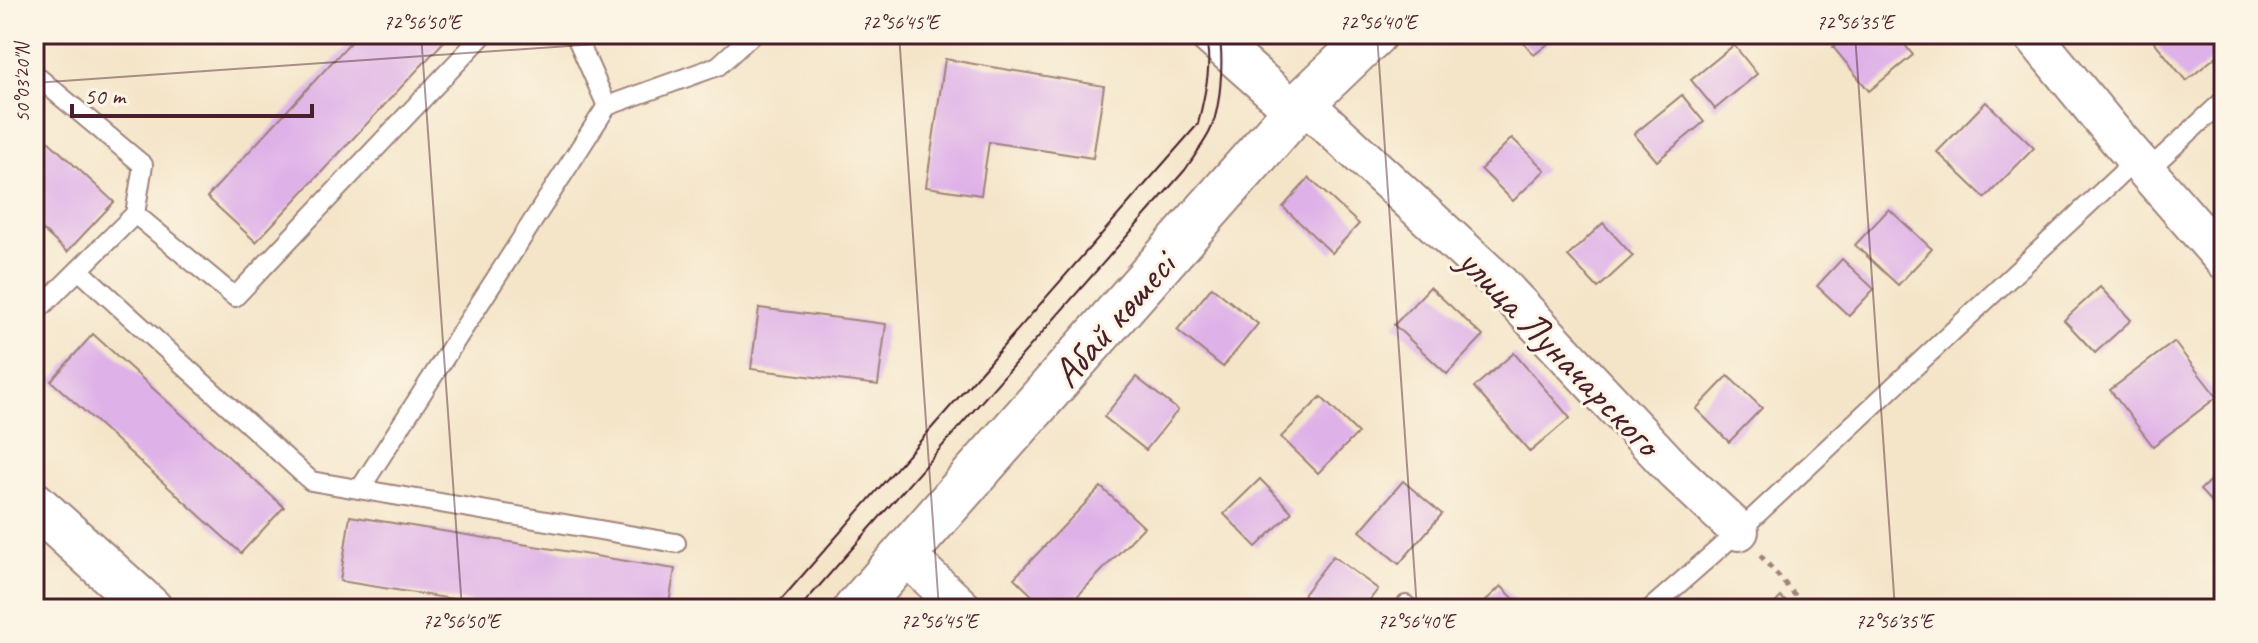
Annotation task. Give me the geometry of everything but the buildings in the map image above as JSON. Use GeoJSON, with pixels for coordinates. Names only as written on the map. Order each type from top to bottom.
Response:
{"type":"FeatureCollection","features":[{"type":"Feature","properties":{"kind":"street","name":"улица Луначарского"},"geometry":{"type":"LineString","coordinates":[[1208,34],[1299,107],[1497,281],[1675,471],[1739,531]]}},
{"type":"Feature","properties":{"kind":"street","name":"Абай көшесі"},"geometry":{"type":"LineString","coordinates":[[856,609],[1299,107],[1374,34]]}},
{"type":"Feature","properties":{"kind":"street"},"geometry":{"type":"LineString","coordinates":[[2032,34],[2224,260]]}},
{"type":"Feature","properties":{"kind":"street"},"geometry":{"type":"LineString","coordinates":[[44,519],[150,609]]}},
{"type":"Feature","properties":{"kind":"street"},"geometry":{"type":"LineString","coordinates":[[905,555],[963,609]]}},
{"type":"Feature","properties":{"kind":"lane"},"geometry":{"type":"LineString","coordinates":[[135,214],[235,297],[484,34]]}},
{"type":"Feature","properties":{"kind":"lane"},"geometry":{"type":"LineString","coordinates":[[575,34],[607,106]]}},
{"type":"Feature","properties":{"kind":"lane"},"geometry":{"type":"LineString","coordinates":[[360,489],[607,106],[718,66],[753,34]]}},
{"type":"Feature","properties":{"kind":"lane"},"geometry":{"type":"LineString","coordinates":[[34,74],[143,165],[135,214],[34,314]]}},
{"type":"Feature","properties":{"kind":"lane"},"geometry":{"type":"LineString","coordinates":[[1650,609],[2142,165],[2224,100]]}},
{"type":"Feature","properties":{"kind":"lane"},"geometry":{"type":"LineString","coordinates":[[79,270],[311,481],[676,543]]}},
{"type":"Feature","properties":{"kind":"path"},"geometry":{"type":"LineString","coordinates":[[1739,531],[1807,609]]}},
{"type":"Feature","properties":{"kind":"tram line"},"geometry":{"type":"LineString","coordinates":[[773,609],[1198,124],[1208,68],[1205,34]]}},
{"type":"Feature","properties":{"kind":"tram line"},"geometry":{"type":"LineString","coordinates":[[799,609],[1185,170],[1213,123],[1221,71],[1219,34]]}}]}
